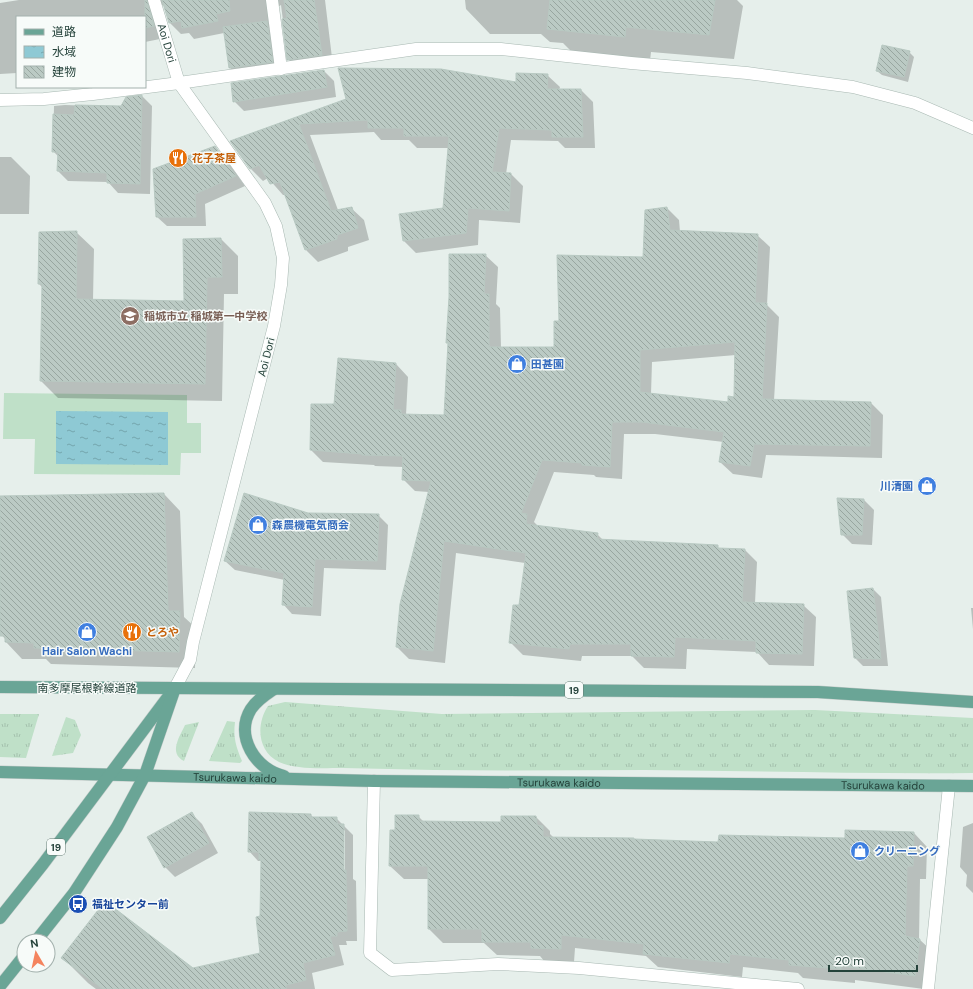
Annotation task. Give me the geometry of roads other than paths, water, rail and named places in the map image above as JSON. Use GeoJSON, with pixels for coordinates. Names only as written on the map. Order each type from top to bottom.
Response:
{"type":"FeatureCollection","features":[{"type":"Feature","properties":{"kind":"main road","name":"南多摩尾根幹線道路"},"geometry":{"type":"LineString","coordinates":[[0,687],[175,688]]}},
{"type":"Feature","properties":{"kind":"main road","name":"19"},"geometry":{"type":"LineString","coordinates":[[0,918],[43,864],[175,688],[818,692],[973,702]]}},
{"type":"Feature","properties":{"kind":"main road"},"geometry":{"type":"LineString","coordinates":[[42,933],[74,893],[117,827],[145,775],[175,688]]}},
{"type":"Feature","properties":{"kind":"main road"},"geometry":{"type":"LineString","coordinates":[[274,689],[259,699],[250,711],[246,724],[246,739],[256,759],[265,768],[279,774],[303,780]]}},
{"type":"Feature","properties":{"kind":"main road"},"geometry":{"type":"LineString","coordinates":[[0,772],[110,774]]}},
{"type":"Feature","properties":{"kind":"main road","name":"Tsurukawa kaido"},"geometry":{"type":"LineString","coordinates":[[110,774],[374,781],[973,786]]}},
{"type":"Feature","properties":{"kind":"main road"},"geometry":{"type":"LineString","coordinates":[[0,986],[16,966]]}},
{"type":"Feature","properties":{"kind":"street","name":"Aoi Dori"},"geometry":{"type":"LineString","coordinates":[[154,0],[179,83],[265,203],[276,226],[283,258],[281,285],[274,326],[193,642],[190,660],[175,688]]}},
{"type":"Feature","properties":{"kind":"street"},"geometry":{"type":"LineString","coordinates":[[272,0],[281,69]]}},
{"type":"Feature","properties":{"kind":"street"},"geometry":{"type":"LineString","coordinates":[[146,87],[416,49],[501,48],[631,63],[747,73],[853,87],[915,103],[973,128]]}},
{"type":"Feature","properties":{"kind":"street"},"geometry":{"type":"LineString","coordinates":[[0,100],[44,99],[137,88]]}},
{"type":"Feature","properties":{"kind":"street"},"geometry":{"type":"LineString","coordinates":[[374,781],[370,953],[392,970],[498,964],[579,968],[798,989]]}},
{"type":"Feature","properties":{"kind":"street"},"geometry":{"type":"LineString","coordinates":[[928,989],[949,786]]}},
{"type":"Feature","properties":{"kind":"water"},"geometry":{"type":"Polygon","coordinates":[[[56,411],[168,412],[168,465],[56,464],[56,411]]]}},
{"type":"Feature","properties":{"kind":"place","name":"花子茶屋"},"geometry":{"type":"Point","coordinates":[178,158]}},
{"type":"Feature","properties":{"kind":"place","name":"稲城市立 稲城第一中学校"},"geometry":{"type":"Point","coordinates":[130,316]}},
{"type":"Feature","properties":{"kind":"place","name":"田甚園"},"geometry":{"type":"Point","coordinates":[517,364]}},
{"type":"Feature","properties":{"kind":"place","name":"川清園"},"geometry":{"type":"Point","coordinates":[927,486]}},
{"type":"Feature","properties":{"kind":"place","name":"森農機電気商会"},"geometry":{"type":"Point","coordinates":[258,525]}},
{"type":"Feature","properties":{"kind":"place","name":"Hair Salon Wachi"},"geometry":{"type":"Point","coordinates":[87,632]}},
{"type":"Feature","properties":{"kind":"place","name":"とろや"},"geometry":{"type":"Point","coordinates":[132,632]}},
{"type":"Feature","properties":{"kind":"place","name":"クリーニング"},"geometry":{"type":"Point","coordinates":[860,851]}},
{"type":"Feature","properties":{"kind":"place","name":"福祉センター前"},"geometry":{"type":"Point","coordinates":[78,904]}}]}
